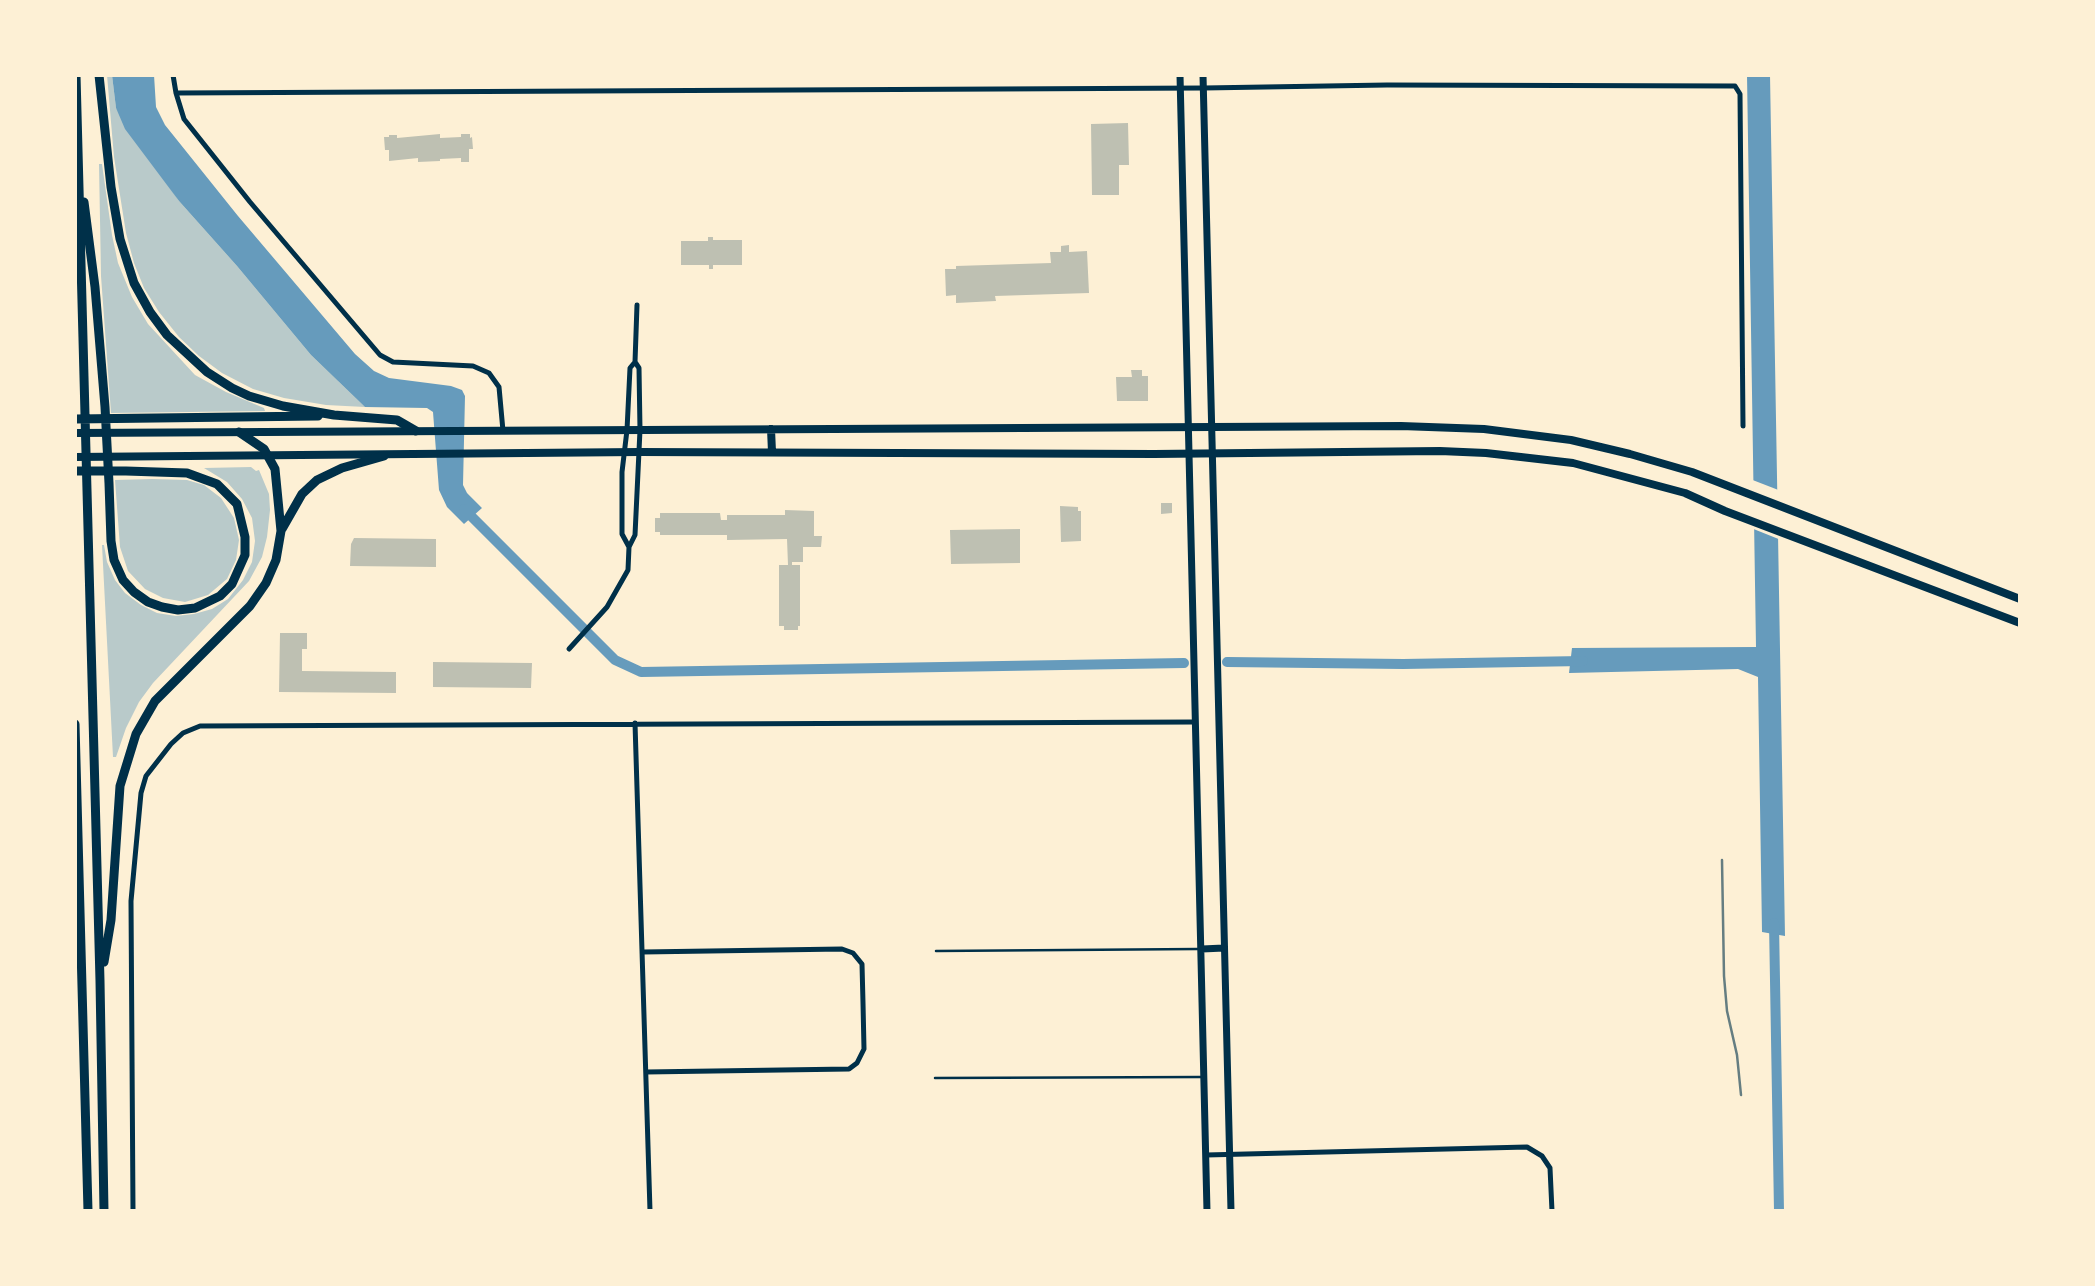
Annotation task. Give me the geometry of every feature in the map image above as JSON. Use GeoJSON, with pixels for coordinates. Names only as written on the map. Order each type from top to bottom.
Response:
{"type":"FeatureCollection","features":[{"type":"Feature","properties":{"kind":"highway"},"geometry":{"type":"LineString","coordinates":[[76,75],[104,1211]]}},
{"type":"Feature","properties":{"kind":"highway"},"geometry":{"type":"LineString","coordinates":[[99,75],[111,187],[120,239],[134,284],[150,312],[167,335],[188,356],[206,372],[232,388],[272,403],[334,415]]}},
{"type":"Feature","properties":{"kind":"highway"},"geometry":{"type":"LineString","coordinates":[[75,471],[187,472],[217,484],[237,504],[246,537],[246,555],[232,584],[209,603],[178,610],[148,602],[134,592],[123,580],[114,560],[111,541],[109,482],[105,407],[95,287],[78,153]]}},
{"type":"Feature","properties":{"kind":"highway"},"geometry":{"type":"LineString","coordinates":[[75,419],[334,415],[397,420],[416,431]]}},
{"type":"Feature","properties":{"kind":"highway"},"geometry":{"type":"LineString","coordinates":[[100,981],[111,920],[120,786],[136,734],[155,701],[250,606],[266,583],[276,559],[281,531],[276,474],[269,456],[257,443],[239,432]]}},
{"type":"Feature","properties":{"kind":"highway"},"geometry":{"type":"LineString","coordinates":[[281,531],[302,495],[317,480],[342,468],[384,456]]}},
{"type":"Feature","properties":{"kind":"highway"},"geometry":{"type":"LineString","coordinates":[[75,724],[88,1211]]}},
{"type":"Feature","properties":{"kind":"main road"},"geometry":{"type":"LineString","coordinates":[[1180,75],[1207,1211]]}},
{"type":"Feature","properties":{"kind":"main road"},"geometry":{"type":"LineString","coordinates":[[1203,75],[1231,1211]]}},
{"type":"Feature","properties":{"kind":"main road"},"geometry":{"type":"LineString","coordinates":[[75,433],[1401,426],[1484,429],[1571,440],[1692,472],[2020,599]]}},
{"type":"Feature","properties":{"kind":"main road"},"geometry":{"type":"LineString","coordinates":[[771,429],[772,452]]}},
{"type":"Feature","properties":{"kind":"main road"},"geometry":{"type":"LineString","coordinates":[[75,457],[639,452],[1440,451],[1527,457],[1573,463],[1685,493],[2020,623]]}},
{"type":"Feature","properties":{"kind":"main road"},"geometry":{"type":"LineString","coordinates":[[1202,949],[1224,948]]}},
{"type":"Feature","properties":{"kind":"main road"},"geometry":{"type":"LineString","coordinates":[[1223,1211],[1231,1200]]}},
{"type":"Feature","properties":{"kind":"street"},"geometry":{"type":"LineString","coordinates":[[173,75],[184,119],[250,202],[380,355],[393,362],[473,366],[489,373],[499,387],[503,430]]}},
{"type":"Feature","properties":{"kind":"street"},"geometry":{"type":"LineString","coordinates":[[176,93],[1377,85],[1735,86],[1740,94],[1744,426]]}},
{"type":"Feature","properties":{"kind":"street"},"geometry":{"type":"LineString","coordinates":[[569,649],[607,607],[628,570],[629,547],[635,535],[639,452],[639,368],[635,362],[636,305]]}},
{"type":"Feature","properties":{"kind":"street"},"geometry":{"type":"LineString","coordinates":[[629,547],[622,534],[624,453],[630,368],[635,362]]}},
{"type":"Feature","properties":{"kind":"street"},"geometry":{"type":"LineString","coordinates":[[133,1211],[131,901],[141,793],[146,776],[183,733],[200,726],[1195,722]]}},
{"type":"Feature","properties":{"kind":"street"},"geometry":{"type":"LineString","coordinates":[[635,723],[650,1211]]}},
{"type":"Feature","properties":{"kind":"street"},"geometry":{"type":"LineString","coordinates":[[643,952],[842,948],[853,953],[862,964],[864,1049],[857,1063],[849,1069],[646,1072]]}},
{"type":"Feature","properties":{"kind":"street"},"geometry":{"type":"LineString","coordinates":[[1206,1154],[1527,1147],[1542,1156],[1550,1168],[1552,1211]]}},
{"type":"Feature","properties":{"kind":"lane"},"geometry":{"type":"LineString","coordinates":[[936,951],[1202,949]]}},
{"type":"Feature","properties":{"kind":"lane"},"geometry":{"type":"LineString","coordinates":[[935,1078],[1204,1077]]}},
{"type":"Feature","properties":{"kind":"shaded area"},"geometry":{"type":"Polygon","coordinates":[[[107,75],[112,75],[116,108],[179,201],[311,355],[365,407],[326,405],[284,398],[253,389],[222,373],[199,356],[159,312],[144,288],[126,233],[114,157],[107,75]]]}},
{"type":"Feature","properties":{"kind":"shaded area"},"geometry":{"type":"Polygon","coordinates":[[[99,164],[102,164],[118,263],[132,297],[148,324],[195,375],[264,408],[265,411],[111,413],[101,276],[99,164]]]}},
{"type":"Feature","properties":{"kind":"shaded area"},"geometry":{"type":"Polygon","coordinates":[[[251,467],[259,470],[269,494],[270,510],[262,557],[249,581],[153,683],[139,702],[116,757],[113,757],[102,545],[115,580],[125,593],[157,613],[176,616],[194,614],[212,609],[228,599],[243,580],[252,562],[255,541],[252,518],[242,499],[227,482],[204,468],[251,467]]]}},
{"type":"Feature","properties":{"kind":"shaded area"},"geometry":{"type":"Polygon","coordinates":[[[115,480],[187,480],[204,485],[221,498],[234,518],[239,540],[236,560],[227,579],[208,595],[185,602],[163,598],[145,589],[128,571],[120,547],[115,480]]]}},
{"type":"Feature","properties":{"kind":"water"},"geometry":{"type":"Polygon","coordinates":[[[112,75],[154,75],[156,107],[165,125],[355,354],[374,371],[389,378],[451,386],[462,390],[465,396],[463,485],[482,508],[464,524],[447,507],[439,490],[433,412],[427,408],[365,407],[311,355],[179,201],[125,129],[116,108],[112,75]]]}},
{"type":"Feature","properties":{"kind":"water"},"geometry":{"type":"Polygon","coordinates":[[[1747,75],[1770,75],[1785,936],[1762,932],[1758,677],[1738,669],[1569,673],[1572,648],[1756,647],[1747,75]]]}},
{"type":"Feature","properties":{"kind":"pier"},"geometry":{"type":"Polygon","coordinates":[[[1750,479],[1781,491],[1781,540],[1751,528],[1750,479]]]}},
{"type":"Feature","properties":{"kind":"building"},"geometry":{"type":"Polygon","coordinates":[[[1128,123],[1129,165],[1119,165],[1119,195],[1092,195],[1091,124],[1128,123]]]}},
{"type":"Feature","properties":{"kind":"building"},"geometry":{"type":"Polygon","coordinates":[[[440,134],[440,138],[470,134],[473,149],[469,149],[469,162],[461,162],[461,158],[418,162],[418,158],[389,161],[389,150],[385,150],[384,137],[440,134]]]}},
{"type":"Feature","properties":{"kind":"building"},"geometry":{"type":"Polygon","coordinates":[[[708,237],[713,237],[713,240],[742,240],[742,265],[713,265],[713,269],[709,269],[709,265],[681,265],[681,241],[708,241],[708,237]]]}},
{"type":"Feature","properties":{"kind":"building"},"geometry":{"type":"Polygon","coordinates":[[[1069,245],[1069,252],[1087,251],[1089,293],[995,296],[996,301],[956,303],[956,295],[946,296],[945,269],[956,269],[956,266],[1051,263],[1050,252],[1061,252],[1061,246],[1069,245]]]}},
{"type":"Feature","properties":{"kind":"building"},"geometry":{"type":"Polygon","coordinates":[[[1131,370],[1142,370],[1142,376],[1148,376],[1148,401],[1117,401],[1116,377],[1132,377],[1131,370]]]}},
{"type":"Feature","properties":{"kind":"building"},"geometry":{"type":"Polygon","coordinates":[[[1161,503],[1172,503],[1172,513],[1161,514],[1161,503]]]}},
{"type":"Feature","properties":{"kind":"building"},"geometry":{"type":"Polygon","coordinates":[[[1060,506],[1078,507],[1078,511],[1081,511],[1081,541],[1061,542],[1060,506]]]}},
{"type":"Feature","properties":{"kind":"building"},"geometry":{"type":"Polygon","coordinates":[[[785,510],[814,511],[814,536],[822,536],[821,547],[803,547],[803,562],[792,562],[792,565],[800,565],[798,630],[784,630],[784,626],[779,626],[779,565],[788,565],[787,539],[727,540],[727,535],[660,535],[660,532],[655,532],[655,518],[660,518],[660,513],[720,513],[721,520],[727,520],[727,515],[785,515],[785,510]]]}},
{"type":"Feature","properties":{"kind":"building"},"geometry":{"type":"Polygon","coordinates":[[[1020,529],[1020,563],[951,564],[950,530],[1020,529]]]}},
{"type":"Feature","properties":{"kind":"building"},"geometry":{"type":"Polygon","coordinates":[[[354,538],[436,539],[436,567],[350,566],[351,544],[354,538]]]}},
{"type":"Feature","properties":{"kind":"building"},"geometry":{"type":"Polygon","coordinates":[[[280,633],[307,633],[307,649],[302,649],[302,671],[396,672],[396,693],[279,692],[280,633]]]}},
{"type":"Feature","properties":{"kind":"building"},"geometry":{"type":"Polygon","coordinates":[[[433,662],[532,663],[531,688],[433,687],[433,662]]]}},
{"type":"Feature","properties":{"kind":"waterway"},"geometry":{"type":"LineString","coordinates":[[464,509],[615,660],[641,672],[1184,663]]}},
{"type":"Feature","properties":{"kind":"waterway"},"geometry":{"type":"LineString","coordinates":[[1227,662],[1403,664],[1583,661]]}},
{"type":"Feature","properties":{"kind":"waterway"},"geometry":{"type":"LineString","coordinates":[[1774,923],[1779,1211]]}},
{"type":"Feature","properties":{"kind":"railway"},"geometry":{"type":"LineString","coordinates":[[1722,860],[1724,976],[1741,1095]]}}]}
